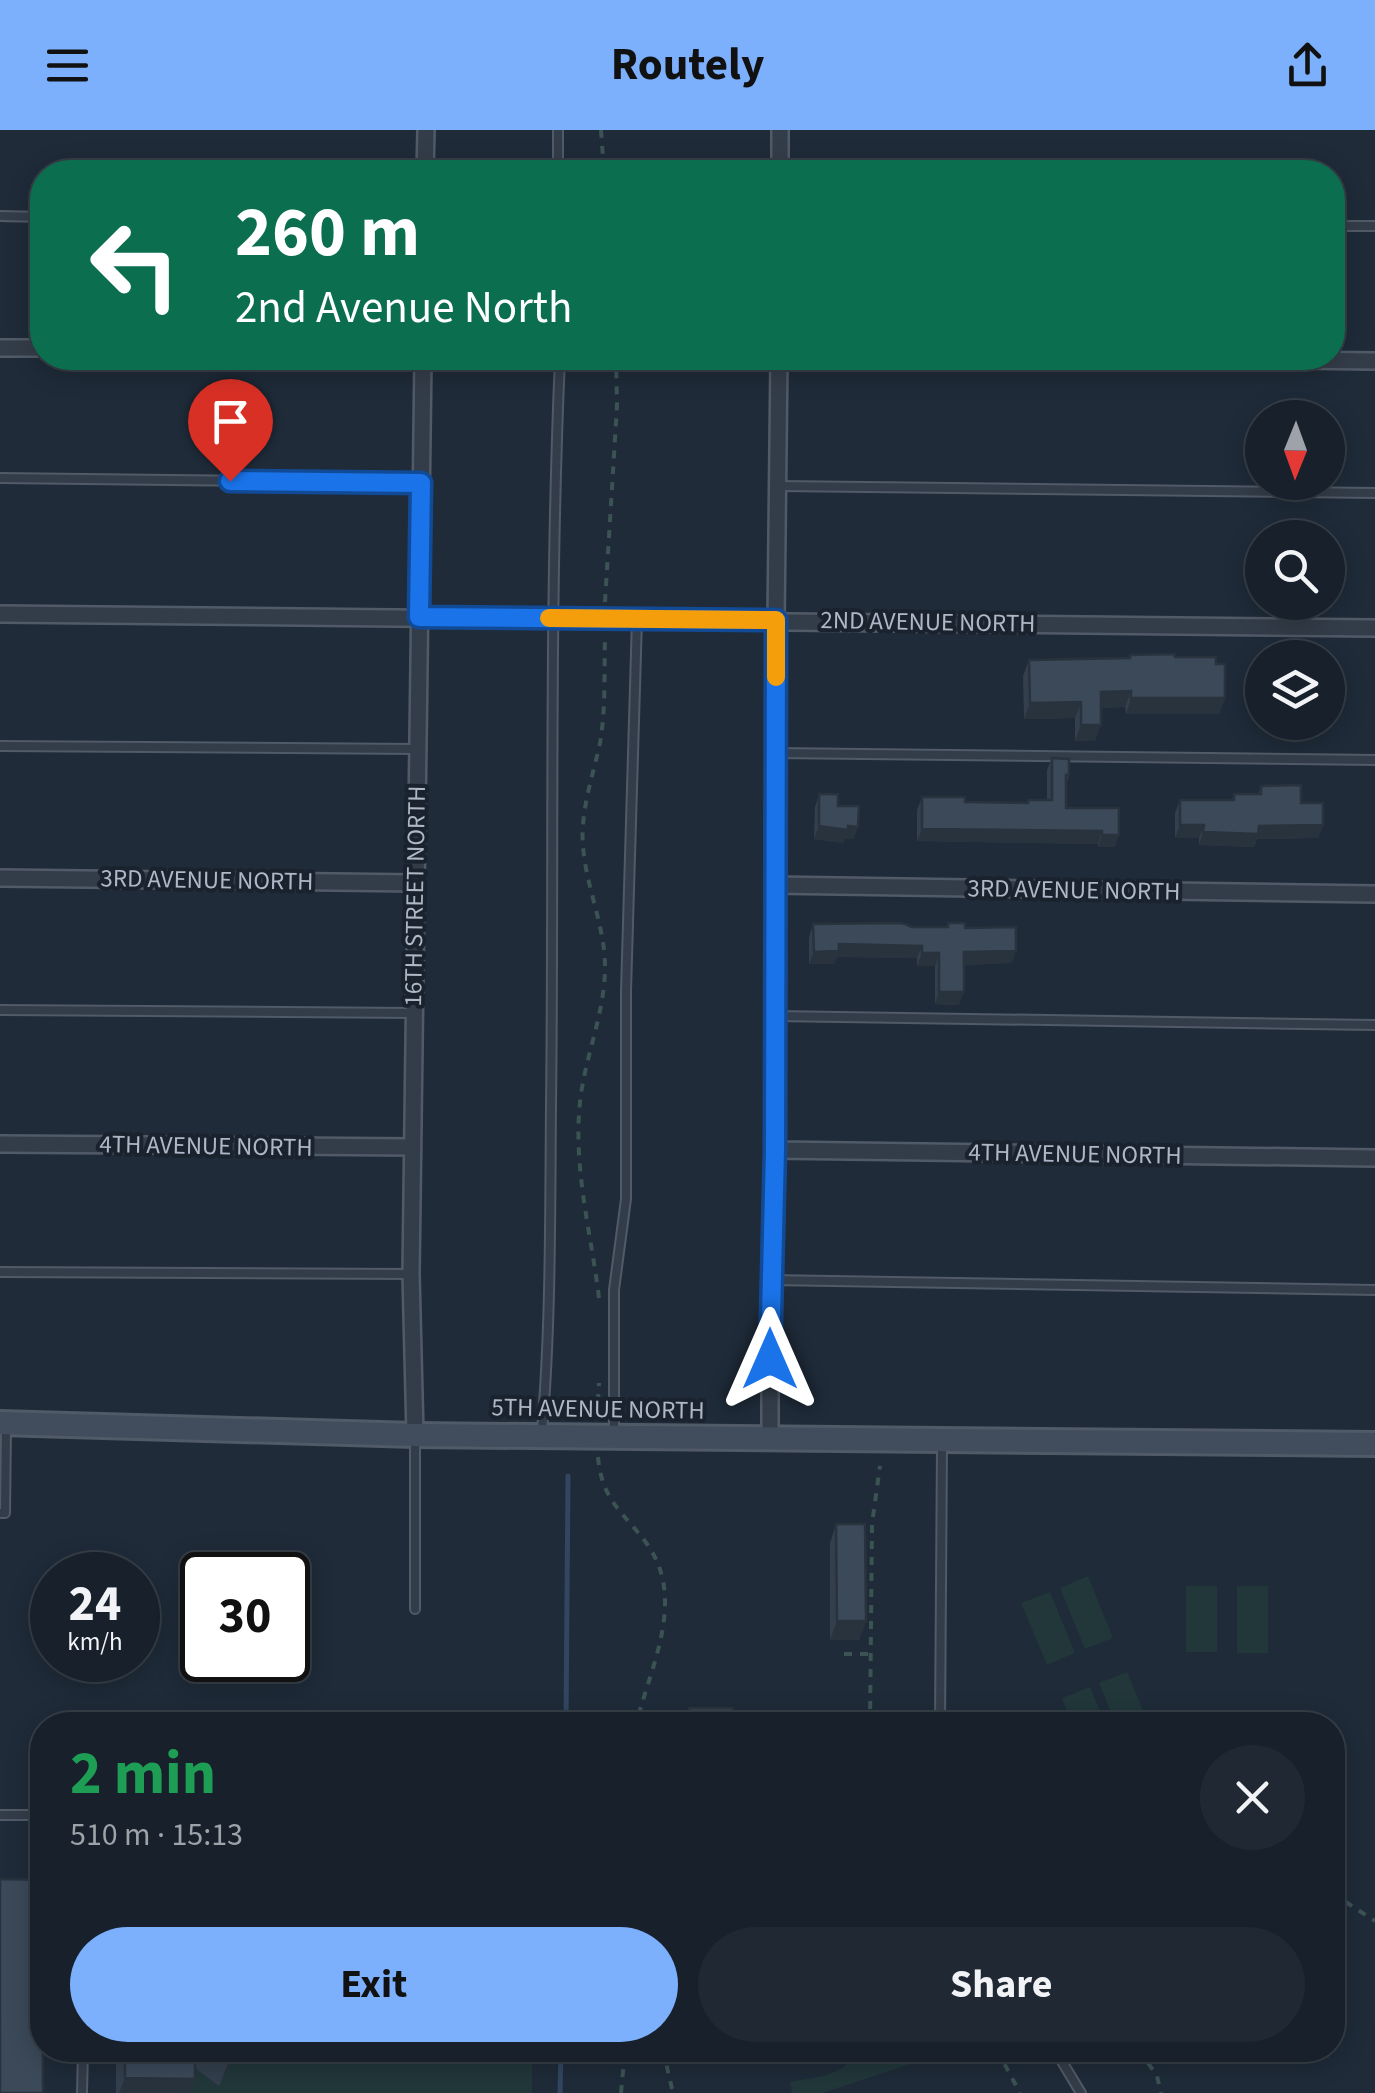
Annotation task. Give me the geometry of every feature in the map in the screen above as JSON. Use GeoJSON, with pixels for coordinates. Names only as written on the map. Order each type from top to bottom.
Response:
{"type":"FeatureCollection","features":[{"type":"Feature","properties":{"kind":"street"},"geometry":{"type":"LineString","coordinates":[[426,130],[426,160]]}},
{"type":"Feature","properties":{"kind":"street"},"geometry":{"type":"LineString","coordinates":[[780,130],[780,160]]}},
{"type":"Feature","properties":{"kind":"street"},"geometry":{"type":"LineString","coordinates":[[0,348],[30,348]]}},
{"type":"Feature","properties":{"kind":"street"},"geometry":{"type":"LineString","coordinates":[[1345,362],[1375,362]]}},
{"type":"Feature","properties":{"kind":"street","name":"16TH STREET NORTH"},"geometry":{"type":"LineString","coordinates":[[416,1434],[411,1274],[422,370]]}},
{"type":"Feature","properties":{"kind":"street"},"geometry":{"type":"LineString","coordinates":[[770,1438],[779,370]]}},
{"type":"Feature","properties":{"kind":"street","name":"2ND AVENUE NORTH"},"geometry":{"type":"LineString","coordinates":[[0,614],[1375,628]]}},
{"type":"Feature","properties":{"kind":"street","name":"3RD AVENUE NORTH"},"geometry":{"type":"LineString","coordinates":[[0,878],[415,883]]}},
{"type":"Feature","properties":{"kind":"street","name":"3RD AVENUE NORTH"},"geometry":{"type":"LineString","coordinates":[[773,885],[1375,894]]}},
{"type":"Feature","properties":{"kind":"street","name":"4TH AVENUE NORTH"},"geometry":{"type":"LineString","coordinates":[[0,1144],[412,1148]]}},
{"type":"Feature","properties":{"kind":"street","name":"4TH AVENUE NORTH"},"geometry":{"type":"LineString","coordinates":[[775,1150],[1375,1158]]}},
{"type":"Feature","properties":{"kind":"street","name":"5TH AVENUE NORTH"},"geometry":{"type":"LineString","coordinates":[[3,1423],[542,1436],[1375,1444]]}},
{"type":"Feature","properties":{"kind":"lane"},"geometry":{"type":"LineString","coordinates":[[558,130],[558,160]]}},
{"type":"Feature","properties":{"kind":"lane"},"geometry":{"type":"LineString","coordinates":[[0,216],[30,216]]}},
{"type":"Feature","properties":{"kind":"lane"},"geometry":{"type":"LineString","coordinates":[[1345,226],[1375,226]]}},
{"type":"Feature","properties":{"kind":"lane"},"geometry":{"type":"LineString","coordinates":[[542,1436],[548,1368],[552,1196],[552,618],[560,370]]}},
{"type":"Feature","properties":{"kind":"lane"},"geometry":{"type":"LineString","coordinates":[[0,478],[421,483]]}},
{"type":"Feature","properties":{"kind":"lane"},"geometry":{"type":"LineString","coordinates":[[778,486],[1375,494]]}},
{"type":"Feature","properties":{"kind":"lane"},"geometry":{"type":"LineString","coordinates":[[605,1436],[614,1290],[626,1198],[626,991],[638,618]]}},
{"type":"Feature","properties":{"kind":"lane"},"geometry":{"type":"LineString","coordinates":[[0,746],[417,750]]}},
{"type":"Feature","properties":{"kind":"lane"},"geometry":{"type":"LineString","coordinates":[[775,753],[1375,760]]}},
{"type":"Feature","properties":{"kind":"lane"},"geometry":{"type":"LineString","coordinates":[[0,1010],[413,1013]]}},
{"type":"Feature","properties":{"kind":"lane"},"geometry":{"type":"LineString","coordinates":[[774,1016],[1375,1025]]}},
{"type":"Feature","properties":{"kind":"lane"},"geometry":{"type":"LineString","coordinates":[[0,1272],[411,1274]]}},
{"type":"Feature","properties":{"kind":"lane"},"geometry":{"type":"LineString","coordinates":[[770,1280],[1375,1290]]}},
{"type":"Feature","properties":{"kind":"lane"},"geometry":{"type":"LineString","coordinates":[[0,1513],[5,1513],[3,1423]]}},
{"type":"Feature","properties":{"kind":"lane"},"geometry":{"type":"LineString","coordinates":[[414,1609],[416,1434]]}},
{"type":"Feature","properties":{"kind":"lane"},"geometry":{"type":"LineString","coordinates":[[940,1712],[942,1441]]}},
{"type":"Feature","properties":{"kind":"lane"},"geometry":{"type":"LineString","coordinates":[[0,1814],[30,1815]]}},
{"type":"Feature","properties":{"kind":"lane"},"geometry":{"type":"LineString","coordinates":[[82,2093],[83,2062]]}},
{"type":"Feature","properties":{"kind":"lane"},"geometry":{"type":"LineString","coordinates":[[1062,2062],[1081,2093]]}},
{"type":"Feature","properties":{"kind":"path"},"geometry":{"type":"LineString","coordinates":[[601,130],[603,160]]}},
{"type":"Feature","properties":{"kind":"path"},"geometry":{"type":"LineString","coordinates":[[600,1306],[578,1145],[582,1088],[605,974],[605,947],[586,870],[582,830],[586,791],[600,743],[604,702],[616,370]]}},
{"type":"Feature","properties":{"kind":"path"},"geometry":{"type":"LineString","coordinates":[[600,1378],[604,1485],[617,1512],[647,1544],[664,1582],[664,1624],[640,1712]]}},
{"type":"Feature","properties":{"kind":"path"},"geometry":{"type":"LineString","coordinates":[[870,1712],[872,1524],[880,1466]]}},
{"type":"Feature","properties":{"kind":"path"},"geometry":{"type":"LineString","coordinates":[[844,1654],[871,1654]]}},
{"type":"Feature","properties":{"kind":"path"},"geometry":{"type":"LineString","coordinates":[[1345,1901],[1375,1921]]}},
{"type":"Feature","properties":{"kind":"path"},"geometry":{"type":"LineString","coordinates":[[621,2093],[625,2062]]}},
{"type":"Feature","properties":{"kind":"path"},"geometry":{"type":"LineString","coordinates":[[666,2062],[673,2093]]}},
{"type":"Feature","properties":{"kind":"path"},"geometry":{"type":"LineString","coordinates":[[1003,2062],[1020,2093]]}},
{"type":"Feature","properties":{"kind":"path"},"geometry":{"type":"LineString","coordinates":[[1147,2062],[1161,2093]]}},
{"type":"Feature","properties":{"kind":"green space"},"geometry":{"type":"Polygon","coordinates":[[[1088,1576],[1113,1638],[1085,1649],[1060,1588],[1088,1576]]]}},
{"type":"Feature","properties":{"kind":"green space"},"geometry":{"type":"Polygon","coordinates":[[[1186,1586],[1217,1586],[1217,1652],[1186,1652],[1186,1586]]]}},
{"type":"Feature","properties":{"kind":"green space"},"geometry":{"type":"Polygon","coordinates":[[[1237,1586],[1268,1586],[1268,1653],[1237,1653],[1237,1586]]]}},
{"type":"Feature","properties":{"kind":"green space"},"geometry":{"type":"Polygon","coordinates":[[[1050,1592],[1075,1653],[1047,1665],[1021,1603],[1050,1592]]]}},
{"type":"Feature","properties":{"kind":"green space"},"geometry":{"type":"Polygon","coordinates":[[[1127,1672],[1144,1712],[1111,1712],[1099,1683],[1127,1672]]]}},
{"type":"Feature","properties":{"kind":"green space"},"geometry":{"type":"Polygon","coordinates":[[[1090,1687],[1101,1712],[1067,1712],[1062,1698],[1090,1687]]]}},
{"type":"Feature","properties":{"kind":"green space"},"geometry":{"type":"Polygon","coordinates":[[[116,2062],[532,2062],[532,2093],[116,2093],[116,2062]]]}},
{"type":"Feature","properties":{"kind":"green space"},"geometry":{"type":"Polygon","coordinates":[[[849,2062],[916,2062],[823,2093],[792,2093],[790,2082],[819,2077],[849,2062]]]}},
{"type":"Feature","properties":{"kind":"building"},"geometry":{"type":"Polygon","coordinates":[[[1175,654],[1216,657],[1216,664],[1225,664],[1225,698],[1131,698],[1131,691],[1101,692],[1101,725],[1081,725],[1081,702],[1030,703],[1029,660],[1175,654]]]}},
{"type":"Feature","properties":{"kind":"building"},"geometry":{"type":"Polygon","coordinates":[[[1052,758],[1069,759],[1066,808],[1119,808],[1119,835],[1102,835],[1102,831],[922,829],[922,797],[965,797],[965,802],[1052,800],[1052,758]]]}},
{"type":"Feature","properties":{"kind":"building"},"geometry":{"type":"Polygon","coordinates":[[[1301,785],[1301,803],[1323,803],[1323,825],[1259,826],[1258,834],[1203,832],[1204,825],[1180,825],[1180,800],[1234,800],[1234,794],[1261,794],[1261,786],[1301,785]]]}},
{"type":"Feature","properties":{"kind":"building"},"geometry":{"type":"Polygon","coordinates":[[[819,794],[838,794],[838,806],[859,806],[858,827],[848,826],[848,830],[819,826],[819,794]]]}},
{"type":"Feature","properties":{"kind":"building"},"geometry":{"type":"Polygon","coordinates":[[[902,923],[912,927],[965,923],[965,928],[1016,927],[1016,951],[964,952],[964,992],[939,992],[939,953],[922,953],[922,946],[839,944],[839,951],[814,952],[813,924],[902,923]]]}},
{"type":"Feature","properties":{"kind":"building"},"geometry":{"type":"Polygon","coordinates":[[[836,1524],[865,1524],[866,1621],[837,1621],[836,1524]]]}},
{"type":"Feature","properties":{"kind":"building"},"geometry":{"type":"Polygon","coordinates":[[[689,1708],[733,1708],[733,1712],[689,1712],[689,1708]]]}},
{"type":"Feature","properties":{"kind":"building"},"geometry":{"type":"Polygon","coordinates":[[[0,1879],[30,1880],[30,2062],[43,2062],[43,2093],[0,2093],[0,1879]]]}},
{"type":"Feature","properties":{"kind":"building"},"geometry":{"type":"Polygon","coordinates":[[[125,2062],[195,2062],[195,2079],[125,2078],[125,2062]]]}},
{"type":"Feature","properties":{"kind":"waterway"},"geometry":{"type":"LineString","coordinates":[[566,1712],[568,1476]]}},
{"type":"Feature","properties":{"kind":"waterway"},"geometry":{"type":"LineString","coordinates":[[560,2093],[561,2062]]}},
{"type":"Feature","properties":{"kind":"slow traffic"},"geometry":{"type":"LineString","coordinates":[[549,618],[776,620],[776,677]]}},
{"type":"Feature","properties":{"kind":"route"},"geometry":{"type":"LineString","coordinates":[[230,481],[421,483],[419,617],[776,620],[775,1150],[770,1359]]}}]}
